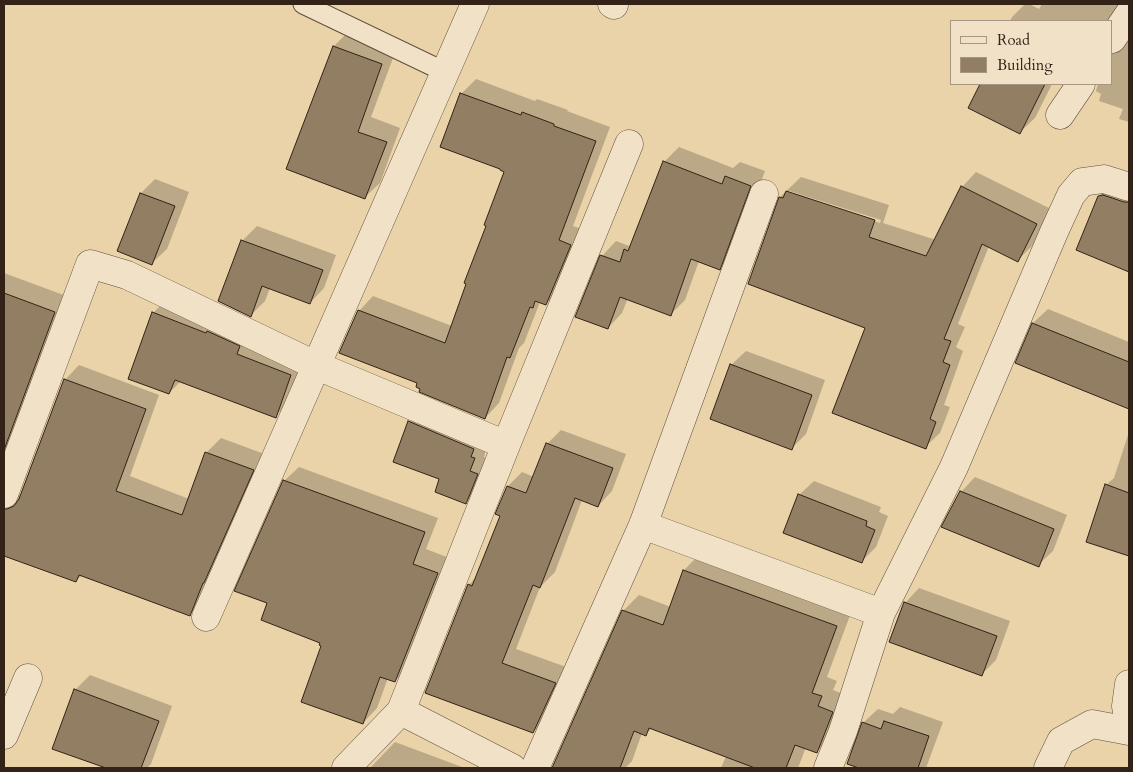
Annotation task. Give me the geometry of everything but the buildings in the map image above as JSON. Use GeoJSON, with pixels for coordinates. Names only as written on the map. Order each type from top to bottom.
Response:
{"type":"FeatureCollection","features":[{"type":"Feature","properties":{"kind":"street"},"geometry":{"type":"LineString","coordinates":[[206,617],[475,4]]}},
{"type":"Feature","properties":{"kind":"street"},"geometry":{"type":"LineString","coordinates":[[1113,38],[1129,14]]}},
{"type":"Feature","properties":{"kind":"street"},"geometry":{"type":"LineString","coordinates":[[1060,115],[1080,85]]}},
{"type":"Feature","properties":{"kind":"street"},"geometry":{"type":"LineString","coordinates":[[346,768],[401,711],[629,144]]}},
{"type":"Feature","properties":{"kind":"street"},"geometry":{"type":"LineString","coordinates":[[828,768],[843,731],[880,614],[954,467],[1071,196],[1082,182],[1104,179],[1129,187]]}},
{"type":"Feature","properties":{"kind":"street"},"geometry":{"type":"LineString","coordinates":[[535,768],[643,525],[764,194]]}},
{"type":"Feature","properties":{"kind":"street"},"geometry":{"type":"LineString","coordinates":[[4,494],[90,264],[127,275],[315,366],[506,446]]}},
{"type":"Feature","properties":{"kind":"street"},"geometry":{"type":"LineString","coordinates":[[643,525],[880,614]]}},
{"type":"Feature","properties":{"kind":"street"},"geometry":{"type":"LineString","coordinates":[[4,735],[28,678]]}},
{"type":"Feature","properties":{"kind":"street"},"geometry":{"type":"LineString","coordinates":[[1129,684],[1126,706],[1129,726]]}},
{"type":"Feature","properties":{"kind":"street"},"geometry":{"type":"LineString","coordinates":[[401,711],[512,768]]}},
{"type":"Feature","properties":{"kind":"street"},"geometry":{"type":"LineString","coordinates":[[1048,768],[1061,741],[1092,724],[1129,730]]}},
{"type":"Feature","properties":{"kind":"lane"},"geometry":{"type":"LineString","coordinates":[[304,4],[445,72]]}}]}
